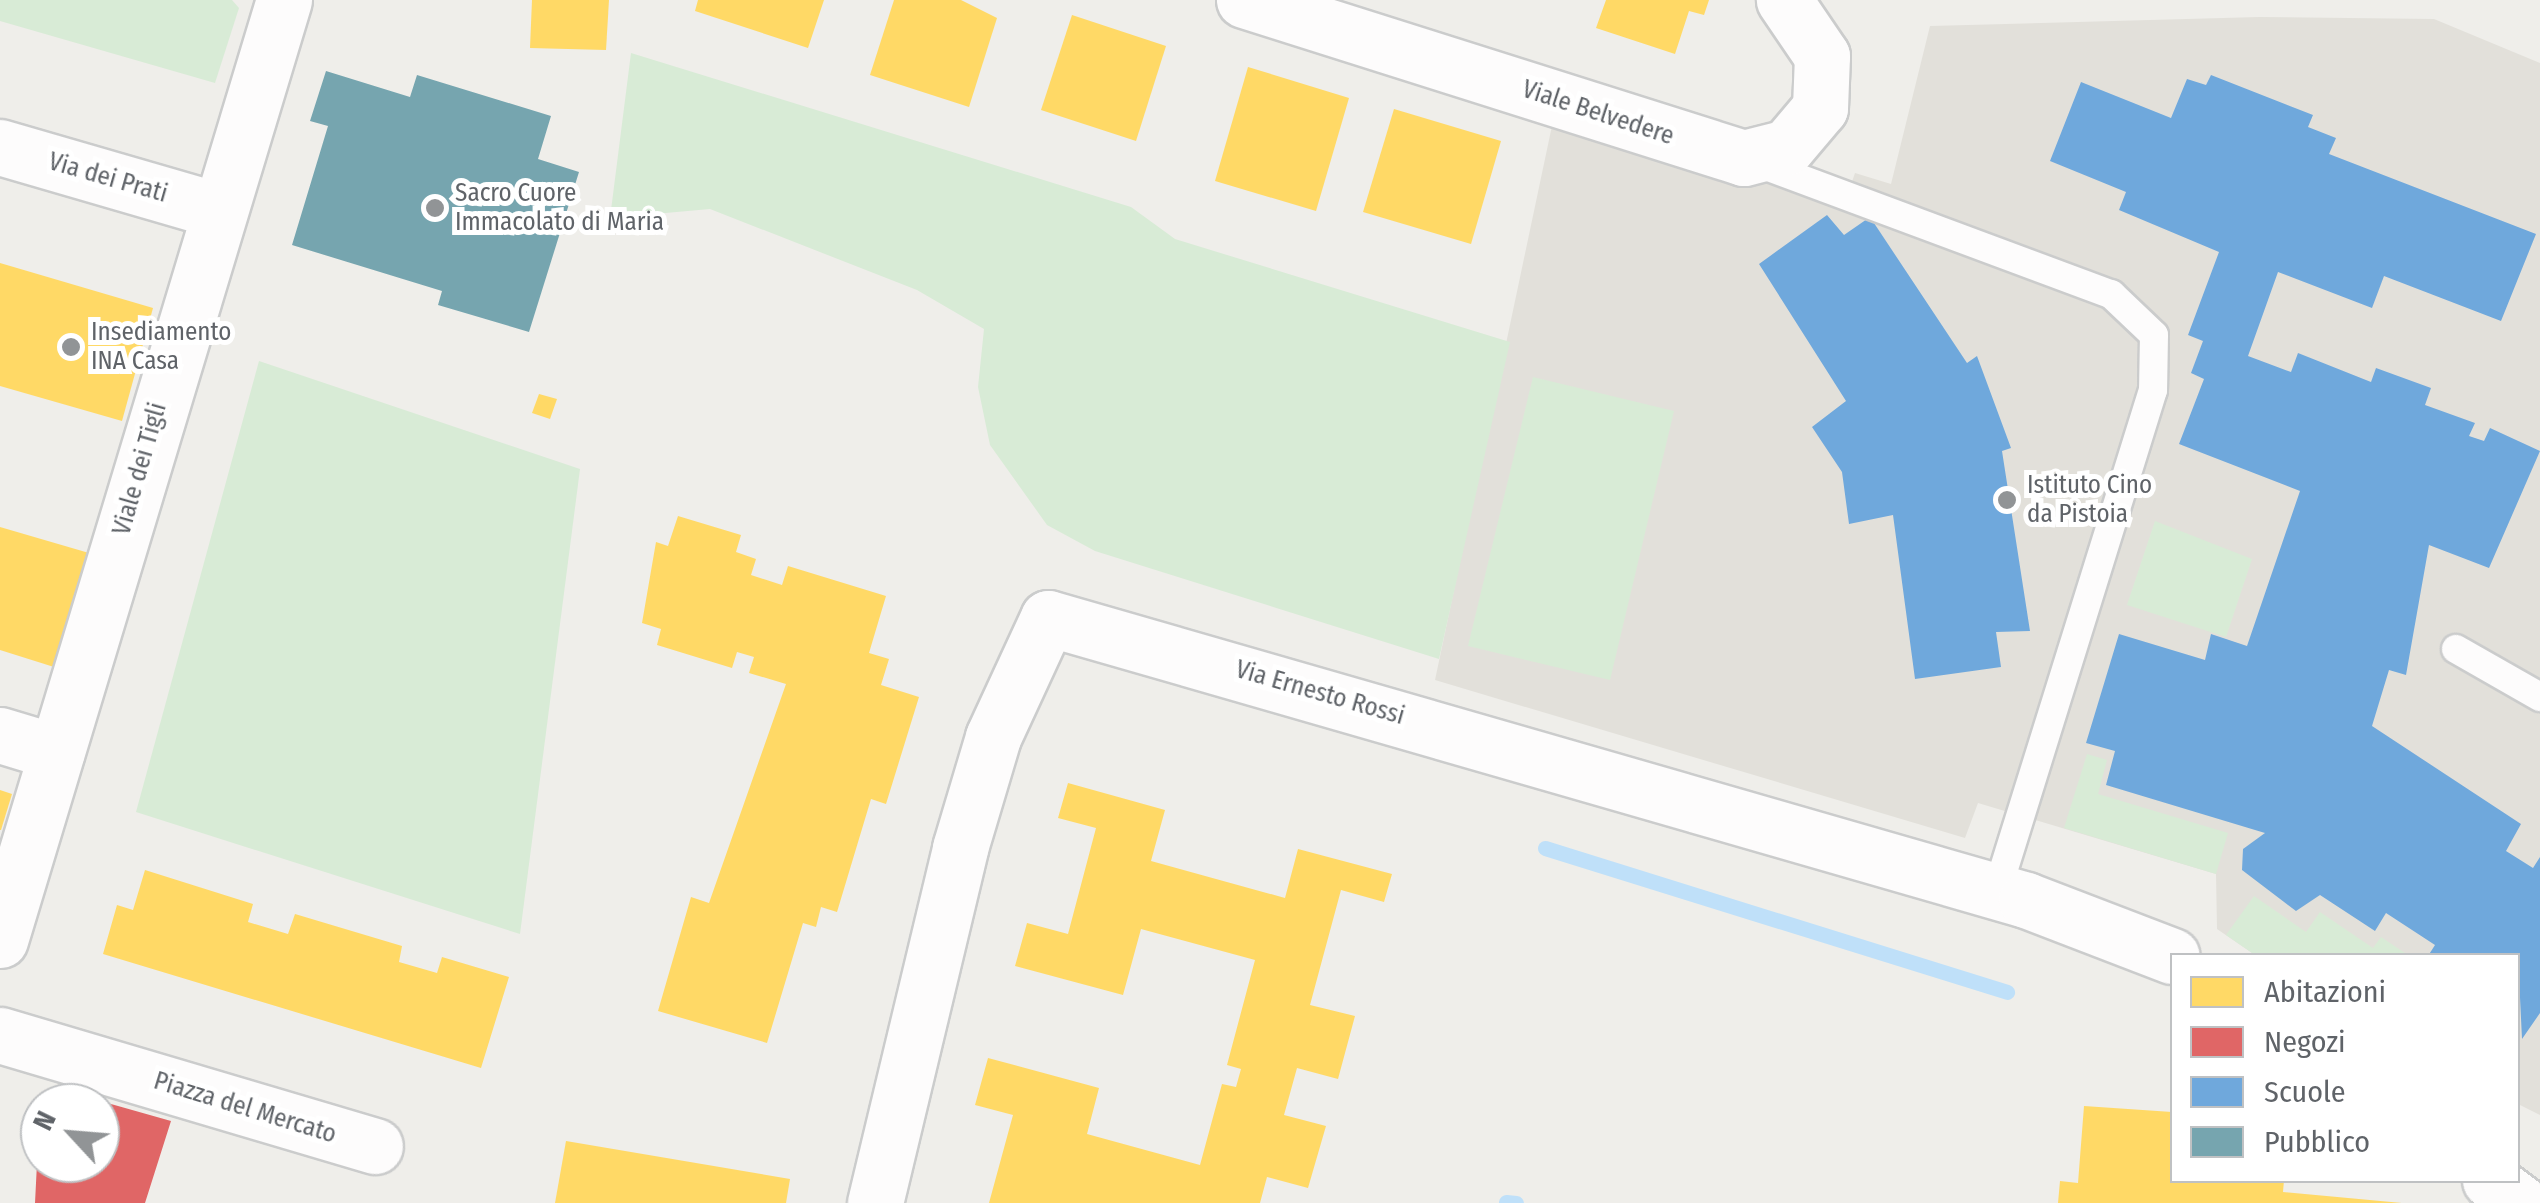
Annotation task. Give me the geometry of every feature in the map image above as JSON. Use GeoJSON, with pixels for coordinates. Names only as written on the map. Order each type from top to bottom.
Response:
{"type":"FeatureCollection","features":[{"type":"Feature","properties":{"kind":"street","name":"Viale dei Tigli"},"geometry":{"type":"LineString","coordinates":[[0,940],[217,210],[284,0]]}},
{"type":"Feature","properties":{"kind":"street","name":"Viale Belvedere"},"geometry":{"type":"LineString","coordinates":[[1244,0],[1744,158]]}},
{"type":"Feature","properties":{"kind":"street"},"geometry":{"type":"LineString","coordinates":[[1744,158],[1787,147],[1820,108],[1822,56],[1784,0]]}},
{"type":"Feature","properties":{"kind":"street","name":"Via dei Prati"},"geometry":{"type":"LineString","coordinates":[[0,146],[217,210]]}},
{"type":"Feature","properties":{"kind":"street","name":"Via Ernesto Rossi"},"geometry":{"type":"LineString","coordinates":[[875,1203],[960,848],[993,737],[1048,618],[1997,891],[2170,955]]}},
{"type":"Feature","properties":{"kind":"street"},"geometry":{"type":"LineString","coordinates":[[0,736],[56,752]]}},
{"type":"Feature","properties":{"kind":"street","name":"Piazza del Mercato"},"geometry":{"type":"LineString","coordinates":[[0,1034],[375,1146]]}},
{"type":"Feature","properties":{"kind":"street"},"geometry":{"type":"LineString","coordinates":[[2494,1183],[2521,1203]]}},
{"type":"Feature","properties":{"kind":"lane"},"geometry":{"type":"LineString","coordinates":[[1744,158],[2111,294],[2154,335],[2153,390],[1997,891]]}},
{"type":"Feature","properties":{"kind":"lane"},"geometry":{"type":"LineString","coordinates":[[2456,649],[2540,697]]}},
{"type":"Feature","properties":{"kind":"shaded area","name":"Istituto Cino da Pistoia"},"geometry":{"type":"Polygon","coordinates":[[[2259,17],[2434,19],[2540,63],[2540,1115],[2520,1105],[2520,953],[2252,953],[2217,929],[2216,874],[1978,803],[1965,838],[1435,680],[1553,121],[1844,205],[1855,173],[1891,184],[1930,26],[2259,17]]]}},
{"type":"Feature","properties":{"kind":"green space"},"geometry":{"type":"Polygon","coordinates":[[[0,0],[232,0],[239,8],[215,83],[0,21],[0,0]]]}},
{"type":"Feature","properties":{"kind":"green space"},"geometry":{"type":"Polygon","coordinates":[[[631,53],[1131,207],[1175,239],[1510,342],[1439,659],[1095,551],[1047,525],[990,445],[978,387],[984,329],[917,290],[710,209],[610,218],[631,53]]]}},
{"type":"Feature","properties":{"kind":"green space"},"geometry":{"type":"Polygon","coordinates":[[[259,361],[580,469],[520,934],[136,812],[259,361]]]}},
{"type":"Feature","properties":{"kind":"green space"},"geometry":{"type":"Polygon","coordinates":[[[1533,377],[1674,411],[1610,680],[1468,646],[1533,377]]]}},
{"type":"Feature","properties":{"kind":"green space"},"geometry":{"type":"Polygon","coordinates":[[[2155,521],[2252,559],[2226,637],[2127,605],[2155,521]]]}},
{"type":"Feature","properties":{"kind":"green space"},"geometry":{"type":"Polygon","coordinates":[[[2087,754],[2107,760],[2098,794],[2228,833],[2216,874],[2064,828],[2087,754]]]}},
{"type":"Feature","properties":{"kind":"green space"},"geometry":{"type":"Polygon","coordinates":[[[2254,896],[2306,932],[2320,912],[2373,948],[2381,937],[2405,953],[2252,953],[2226,935],[2254,896]]]}},
{"type":"Feature","properties":{"kind":"building: Abitazioni"},"geometry":{"type":"Polygon","coordinates":[[[532,0],[609,0],[606,50],[530,48],[532,0]]]}},
{"type":"Feature","properties":{"kind":"building: Abitazioni"},"geometry":{"type":"Polygon","coordinates":[[[698,0],[824,0],[808,48],[695,11],[698,0]]]}},
{"type":"Feature","properties":{"kind":"building: Abitazioni"},"geometry":{"type":"Polygon","coordinates":[[[894,0],[961,0],[997,18],[969,107],[870,75],[894,0]]]}},
{"type":"Feature","properties":{"kind":"building: Abitazioni"},"geometry":{"type":"Polygon","coordinates":[[[1606,0],[1709,0],[1704,15],[1689,11],[1675,54],[1596,28],[1606,0]]]}},
{"type":"Feature","properties":{"kind":"building: Abitazioni"},"geometry":{"type":"Polygon","coordinates":[[[1072,15],[1166,46],[1136,141],[1041,110],[1072,15]]]}},
{"type":"Feature","properties":{"kind":"building: Abitazioni"},"geometry":{"type":"Polygon","coordinates":[[[1248,67],[1349,98],[1316,211],[1215,181],[1248,67]]]}},
{"type":"Feature","properties":{"kind":"building: Abitazioni"},"geometry":{"type":"Polygon","coordinates":[[[1394,109],[1501,141],[1471,244],[1363,212],[1394,109]]]}},
{"type":"Feature","properties":{"kind":"building: Abitazioni","name":"Insediamento INA Casa"},"geometry":{"type":"Polygon","coordinates":[[[0,263],[153,308],[122,421],[0,386],[0,263]]]}},
{"type":"Feature","properties":{"kind":"building: Abitazioni"},"geometry":{"type":"Polygon","coordinates":[[[539,394],[557,399],[550,419],[532,413],[539,394]]]}},
{"type":"Feature","properties":{"kind":"building: Abitazioni"},"geometry":{"type":"Polygon","coordinates":[[[678,516],[741,535],[736,552],[756,559],[751,575],[782,585],[788,566],[886,596],[869,653],[889,659],[881,685],[919,697],[886,804],[871,799],[837,912],[821,907],[816,927],[803,923],[767,1043],[658,1011],[691,897],[709,903],[786,684],[749,673],[754,657],[737,652],[732,668],[657,645],[661,629],[642,623],[656,542],[668,546],[678,516]]]}},
{"type":"Feature","properties":{"kind":"building: Abitazioni"},"geometry":{"type":"Polygon","coordinates":[[[0,527],[89,553],[54,667],[0,650],[0,527]]]}},
{"type":"Feature","properties":{"kind":"building: Abitazioni"},"geometry":{"type":"Polygon","coordinates":[[[1068,783],[1165,810],[1151,861],[1285,898],[1298,849],[1392,874],[1384,902],[1341,890],[1310,1005],[1355,1016],[1338,1079],[1297,1068],[1284,1115],[1326,1126],[1308,1188],[1267,1177],[1260,1203],[989,1203],[1013,1115],[975,1105],[988,1058],[1099,1088],[1087,1134],[1200,1165],[1222,1084],[1236,1087],[1241,1069],[1227,1065],[1255,960],[1141,929],[1123,995],[1015,966],[1027,923],[1068,934],[1096,828],[1058,818],[1068,783]]]}},
{"type":"Feature","properties":{"kind":"building: Abitazioni"},"geometry":{"type":"Polygon","coordinates":[[[0,790],[12,794],[1,830],[0,830],[0,790]]]}},
{"type":"Feature","properties":{"kind":"building: Abitazioni"},"geometry":{"type":"Polygon","coordinates":[[[145,870],[253,904],[248,922],[288,934],[295,914],[402,946],[399,962],[437,973],[442,957],[509,977],[481,1068],[103,954],[117,905],[133,910],[145,870]]]}},
{"type":"Feature","properties":{"kind":"building: Abitazioni"},"geometry":{"type":"Polygon","coordinates":[[[2084,1106],[2170,1112],[2170,1183],[2284,1183],[2283,1192],[2402,1203],[2058,1203],[2060,1181],[2078,1183],[2084,1106]]]}},
{"type":"Feature","properties":{"kind":"building: Abitazioni"},"geometry":{"type":"Polygon","coordinates":[[[566,1141],[790,1179],[786,1203],[555,1203],[566,1141]]]}},
{"type":"Feature","properties":{"kind":"building: Negozi"},"geometry":{"type":"Polygon","coordinates":[[[120,1107],[171,1121],[145,1203],[35,1203],[36,1183],[120,1183],[120,1107]]]}},
{"type":"Feature","properties":{"kind":"building: Scuole"},"geometry":{"type":"Polygon","coordinates":[[[2211,75],[2313,115],[2308,127],[2336,138],[2329,154],[2536,234],[2501,321],[2384,276],[2372,308],[2278,272],[2248,356],[2291,372],[2298,353],[2371,382],[2376,368],[2431,388],[2425,405],[2475,423],[2469,436],[2484,441],[2490,428],[2540,451],[2489,568],[2429,545],[2406,675],[2389,670],[2372,726],[2521,824],[2506,851],[2533,868],[2540,857],[2540,1013],[2522,1039],[2520,953],[2430,953],[2435,945],[2386,913],[2375,931],[2320,895],[2296,911],[2242,870],[2243,849],[2265,833],[2106,785],[2115,751],[2086,743],[2119,634],[2205,660],[2211,634],[2247,646],[2300,491],[2179,444],[2204,379],[2191,373],[2203,341],[2188,335],[2219,252],[2119,210],[2126,192],[2050,161],[2081,82],[2171,118],[2187,79],[2206,85],[2211,75]]]}},
{"type":"Feature","properties":{"kind":"building: Scuole"},"geometry":{"type":"Polygon","coordinates":[[[1827,215],[1844,235],[1870,217],[1967,363],[1977,356],[2011,448],[2002,451],[2030,631],[1996,632],[2001,667],[1915,679],[1893,515],[1849,524],[1842,472],[1812,427],[1846,401],[1759,264],[1827,215]]]}},
{"type":"Feature","properties":{"kind":"building: Pubblico","name":"Sacro Cuore Immacolato di Maria"},"geometry":{"type":"Polygon","coordinates":[[[326,71],[410,97],[417,75],[551,116],[538,159],[579,172],[529,332],[438,305],[442,291],[292,245],[328,126],[310,121],[326,71]]]}},
{"type":"Feature","properties":{"kind":"waterway"},"geometry":{"type":"LineString","coordinates":[[1545,848],[2007,992]]}},
{"type":"Feature","properties":{"kind":"waterway"},"geometry":{"type":"LineString","coordinates":[[1506,1202],[1516,1203]]}},
{"type":"Feature","properties":{"kind":"place","name":"Sacro Cuore Immacolato di Maria"},"geometry":{"type":"Point","coordinates":[435,208]}},
{"type":"Feature","properties":{"kind":"place","name":"Insediamento INA Casa"},"geometry":{"type":"Point","coordinates":[71,347]}},
{"type":"Feature","properties":{"kind":"place","name":"Istituto Cino da Pistoia"},"geometry":{"type":"Point","coordinates":[2007,500]}}]}
